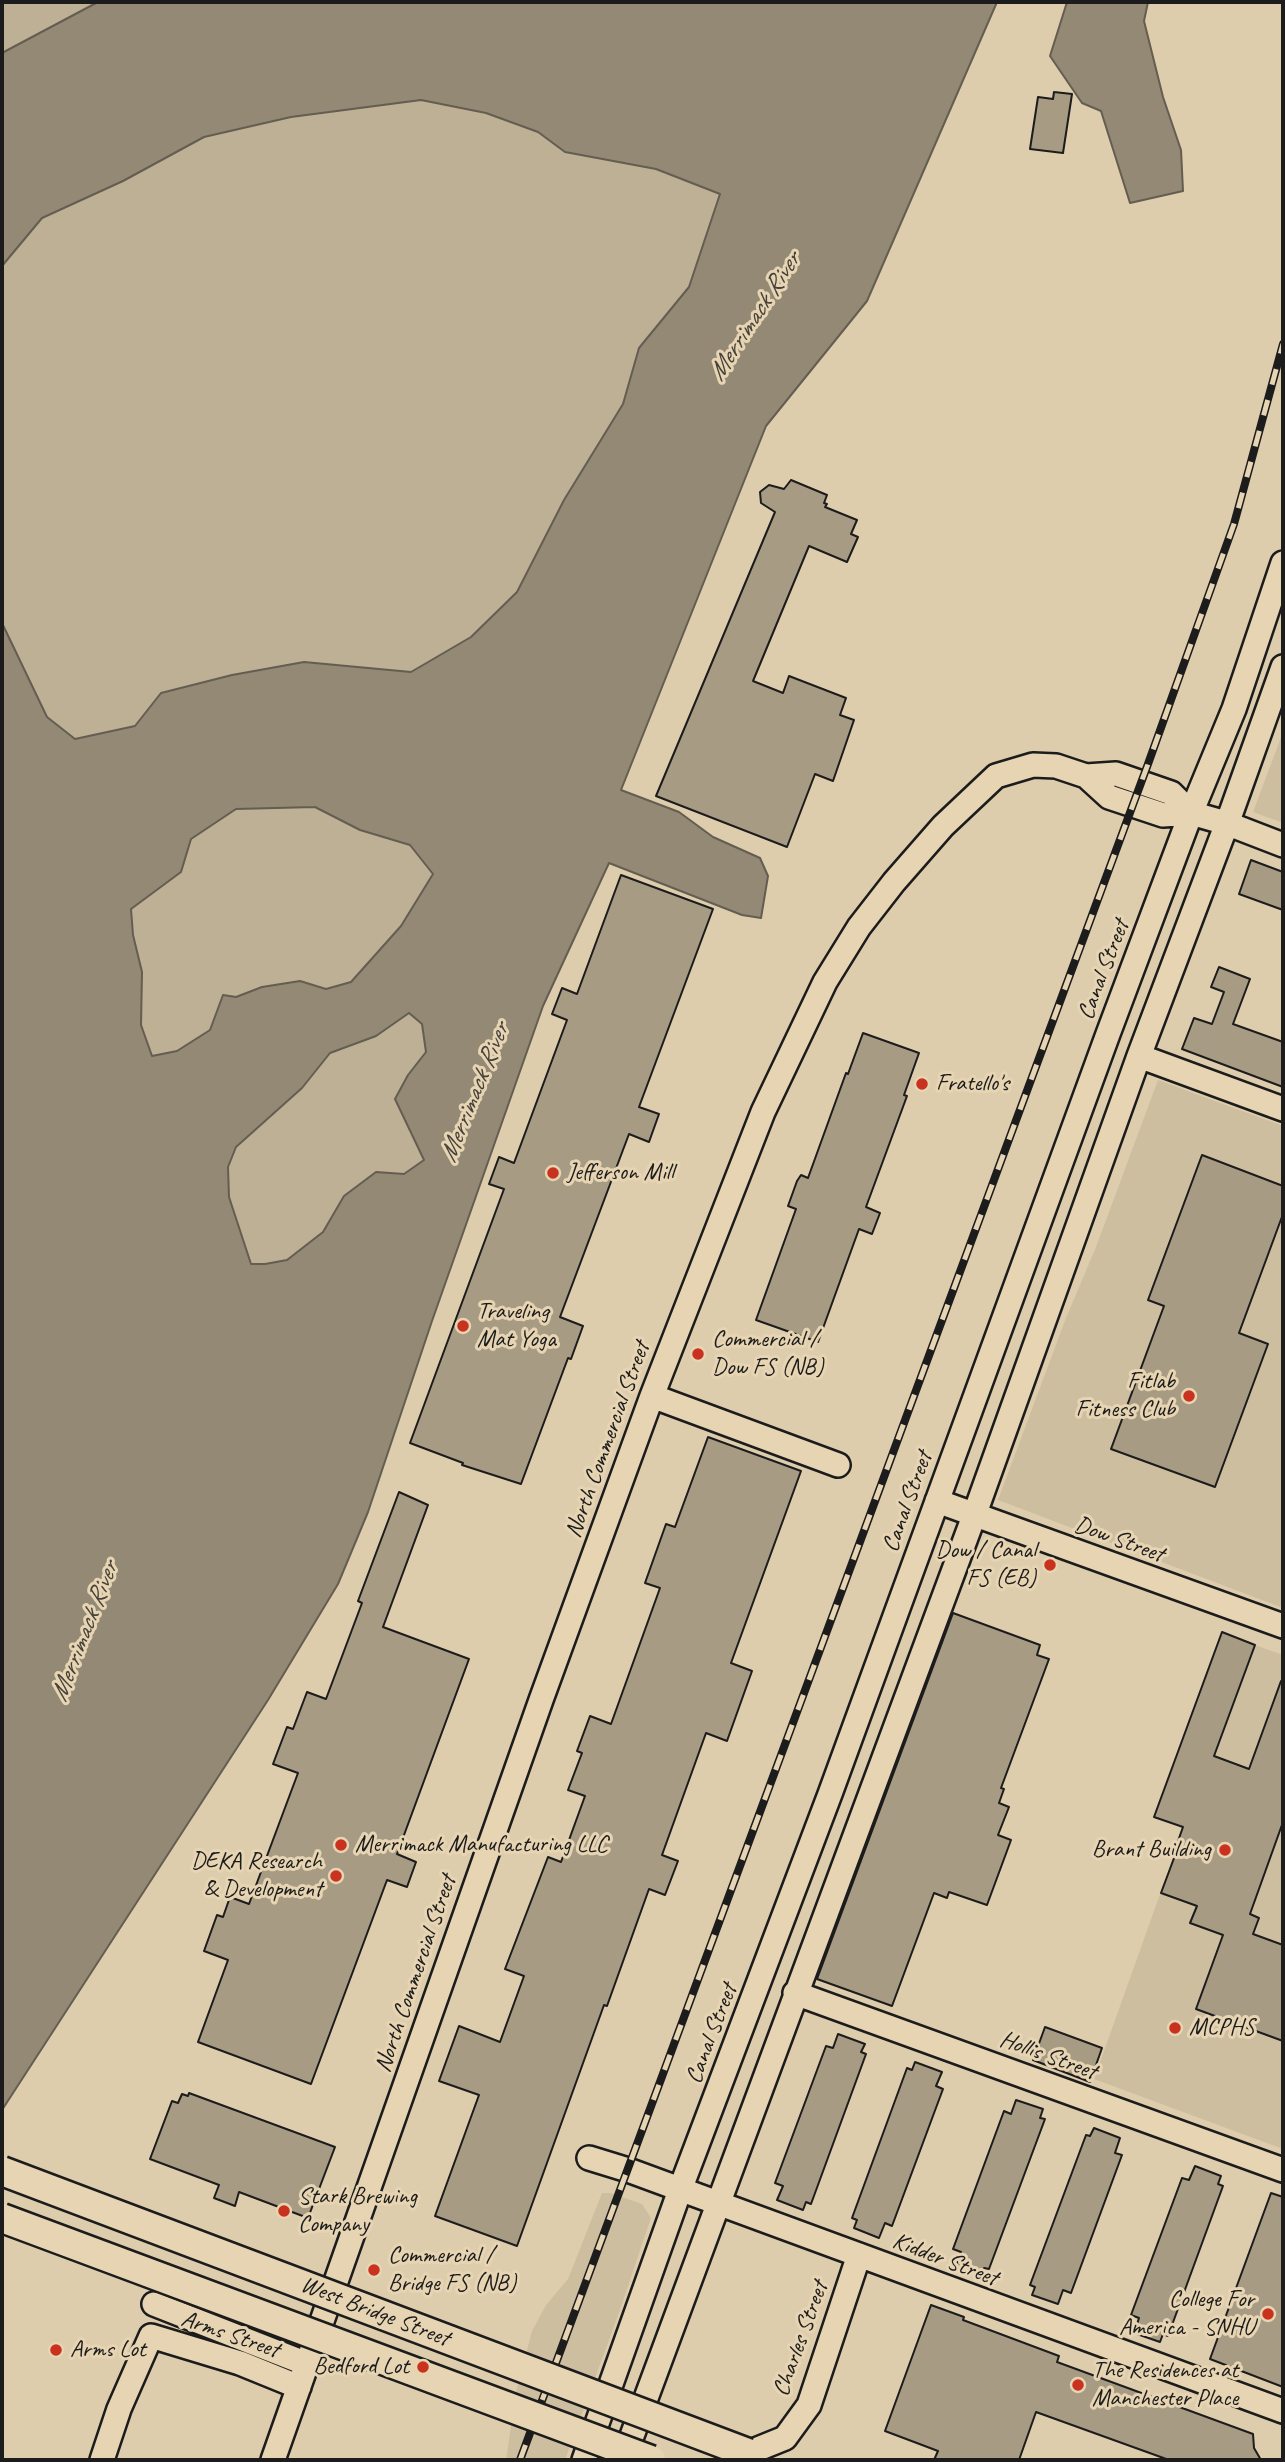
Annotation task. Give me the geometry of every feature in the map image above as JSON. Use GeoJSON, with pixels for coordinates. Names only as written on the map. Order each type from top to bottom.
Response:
{"type":"FeatureCollection","features":[{"type":"Feature","properties":{"kind":"main road","name":"West Bridge Street"},"geometry":{"type":"LineString","coordinates":[[2,2171],[748,2453]]}},
{"type":"Feature","properties":{"kind":"main road","name":"West Bridge Street"},"geometry":{"type":"LineString","coordinates":[[2,2218],[650,2460]]}},
{"type":"Feature","properties":{"kind":"street","name":"Canal Street"},"geometry":{"type":"LineString","coordinates":[[584,2460],[680,2190],[835,1781],[1191,813],[1234,709],[1283,563]]}},
{"type":"Feature","properties":{"kind":"street"},"geometry":{"type":"LineString","coordinates":[[622,2460],[974,1516],[1139,1056],[1283,667]]}},
{"type":"Feature","properties":{"kind":"street","name":"North Commercial Street"},"geometry":{"type":"LineString","coordinates":[[273,2460],[652,1396],[763,1112],[825,982],[859,927],[943,826],[996,776],[1033,765],[1056,766],[1086,776],[1109,796],[1163,815],[1191,813],[1227,823],[1283,845]]}},
{"type":"Feature","properties":{"kind":"street"},"geometry":{"type":"LineString","coordinates":[[1139,1056],[1283,1109]]}},
{"type":"Feature","properties":{"kind":"street"},"geometry":{"type":"LineString","coordinates":[[652,1396],[838,1465]]}},
{"type":"Feature","properties":{"kind":"street","name":"Dow Street"},"geometry":{"type":"LineString","coordinates":[[937,1502],[1283,1626]]}},
{"type":"Feature","properties":{"kind":"street","name":"Hollis Street"},"geometry":{"type":"LineString","coordinates":[[795,1993],[1283,2170]]}},
{"type":"Feature","properties":{"kind":"street","name":"Kidder Street"},"geometry":{"type":"LineString","coordinates":[[589,2158],[1283,2411]]}},
{"type":"Feature","properties":{"kind":"street","name":"Charles Street"},"geometry":{"type":"LineString","coordinates":[[748,2453],[785,2438],[809,2404],[859,2255]]}},
{"type":"Feature","properties":{"kind":"street","name":"Arms Street"},"geometry":{"type":"LineString","coordinates":[[154,2304],[307,2364]]}},
{"type":"Feature","properties":{"kind":"street","name":"Arms Street"},"geometry":{"type":"LineString","coordinates":[[102,2460],[119,2409],[151,2336],[240,2363],[299,2387]]}},
{"type":"Feature","properties":{"kind":"shaded area"},"geometry":{"type":"Polygon","coordinates":[[[2,2],[98,2],[2,53],[2,2]]]}},
{"type":"Feature","properties":{"kind":"shaded area"},"geometry":{"type":"Polygon","coordinates":[[[421,100],[486,113],[538,132],[565,152],[656,169],[720,194],[689,287],[639,348],[623,404],[564,500],[517,592],[471,637],[411,672],[304,662],[232,675],[161,693],[135,726],[75,739],[47,718],[2,623],[2,266],[42,218],[123,181],[204,137],[291,117],[421,100]]]}},
{"type":"Feature","properties":{"kind":"shaded area"},"geometry":{"type":"Polygon","coordinates":[[[1283,732],[1283,823],[1253,812],[1283,732]]]}},
{"type":"Feature","properties":{"kind":"shaded area"},"geometry":{"type":"Polygon","coordinates":[[[315,807],[360,830],[410,845],[433,874],[401,926],[351,982],[326,989],[299,981],[262,987],[236,997],[223,996],[210,1030],[177,1051],[152,1056],[141,1025],[142,972],[133,935],[131,909],[181,872],[191,839],[236,809],[315,807]]]}},
{"type":"Feature","properties":{"kind":"shaded area"},"geometry":{"type":"Polygon","coordinates":[[[409,1013],[422,1024],[426,1053],[408,1075],[410,1133],[424,1160],[404,1174],[376,1172],[344,1196],[323,1232],[287,1260],[250,1264],[229,1197],[228,1167],[236,1147],[302,1088],[330,1053],[376,1036],[409,1013]]]}},
{"type":"Feature","properties":{"kind":"shaded area"},"geometry":{"type":"Polygon","coordinates":[[[1158,1080],[1283,1126],[1283,1608],[998,1500],[1158,1080]]]}},
{"type":"Feature","properties":{"kind":"shaded area"},"geometry":{"type":"Polygon","coordinates":[[[1255,1645],[1283,1655],[1283,2149],[1094,2079],[1210,1754],[1214,1755],[1255,1645]]]}},
{"type":"Feature","properties":{"kind":"shaded area"},"geometry":{"type":"Polygon","coordinates":[[[602,2193],[611,2193],[642,2204],[651,2218],[620,2310],[565,2460],[506,2460],[516,2392],[532,2331],[546,2305],[568,2279],[602,2193]]]}},
{"type":"Feature","properties":{"kind":"water","name":"Merrimack River"},"geometry":{"type":"Polygon","coordinates":[[[98,2],[997,2],[867,301],[766,426],[621,790],[679,812],[713,837],[760,858],[768,876],[761,918],[742,915],[609,863],[543,1006],[368,1512],[338,1584],[268,1700],[2,2110],[2,623],[47,717],[75,739],[135,726],[161,693],[232,675],[304,662],[411,672],[471,637],[517,592],[564,500],[623,404],[639,348],[689,287],[720,194],[656,169],[565,152],[538,132],[486,113],[421,100],[291,117],[204,137],[123,181],[42,218],[2,266],[2,53],[98,2]],[[315,807],[236,809],[191,839],[181,872],[131,909],[133,935],[142,972],[141,1025],[152,1056],[177,1051],[210,1030],[223,995],[236,997],[262,987],[300,981],[326,989],[351,982],[401,926],[433,874],[410,845],[360,830],[315,807]],[[409,1013],[376,1036],[330,1053],[302,1088],[236,1147],[228,1167],[229,1197],[251,1264],[287,1260],[323,1232],[344,1196],[376,1172],[404,1174],[424,1160],[395,1099],[408,1075],[426,1052],[422,1024],[409,1013]]]}},
{"type":"Feature","properties":{"kind":"water"},"geometry":{"type":"Polygon","coordinates":[[[1067,2],[1148,2],[1144,21],[1163,97],[1181,150],[1183,191],[1130,203],[1101,111],[1082,103],[1050,56],[1067,2]]]}},
{"type":"Feature","properties":{"kind":"building"},"geometry":{"type":"Polygon","coordinates":[[[1054,92],[1072,94],[1063,153],[1030,149],[1038,97],[1053,99],[1054,92]]]}},
{"type":"Feature","properties":{"kind":"building"},"geometry":{"type":"Polygon","coordinates":[[[791,480],[827,495],[825,507],[857,520],[851,534],[858,537],[847,562],[809,546],[753,681],[783,693],[789,676],[846,698],[840,715],[854,720],[833,781],[815,774],[787,847],[656,796],[775,512],[761,503],[760,492],[769,485],[784,489],[791,480]]]}},
{"type":"Feature","properties":{"kind":"building"},"geometry":{"type":"Polygon","coordinates":[[[1251,860],[1283,872],[1283,910],[1239,894],[1251,860]]]}},
{"type":"Feature","properties":{"kind":"building","name":"Jefferson Mill"},"geometry":{"type":"Polygon","coordinates":[[[621,875],[713,909],[639,1107],[659,1114],[649,1142],[629,1134],[560,1317],[583,1326],[571,1359],[568,1358],[521,1484],[462,1465],[463,1463],[410,1443],[504,1189],[489,1184],[499,1157],[514,1163],[567,1020],[552,1014],[562,988],[577,994],[621,875]]]}},
{"type":"Feature","properties":{"kind":"building"},"geometry":{"type":"Polygon","coordinates":[[[1219,967],[1250,979],[1233,1024],[1283,1042],[1283,1087],[1182,1049],[1194,1018],[1212,1024],[1224,992],[1211,987],[1219,967]]]}},
{"type":"Feature","properties":{"kind":"building"},"geometry":{"type":"Polygon","coordinates":[[[863,1033],[919,1053],[904,1095],[907,1096],[866,1207],[880,1213],[872,1234],[859,1229],[818,1342],[756,1320],[796,1209],[788,1206],[797,1181],[801,1175],[808,1178],[863,1033]]]}},
{"type":"Feature","properties":{"kind":"building"},"geometry":{"type":"Polygon","coordinates":[[[1202,1155],[1283,1186],[1283,1214],[1239,1333],[1268,1344],[1215,1487],[1111,1449],[1164,1306],[1148,1300],[1202,1155]]]}},
{"type":"Feature","properties":{"kind":"building"},"geometry":{"type":"Polygon","coordinates":[[[708,1437],[801,1471],[731,1663],[752,1671],[727,1741],[706,1733],[662,1855],[678,1861],[665,1895],[649,1889],[517,2246],[435,2216],[479,2095],[439,2081],[459,2026],[500,2042],[524,1976],[505,1969],[548,1857],[561,1862],[585,1796],[568,1790],[582,1753],[577,1751],[590,1716],[611,1724],[660,1588],[645,1583],[666,1524],[675,1527],[708,1437]]]}},
{"type":"Feature","properties":{"kind":"building"},"geometry":{"type":"Polygon","coordinates":[[[399,1492],[428,1505],[383,1627],[469,1659],[397,1854],[416,1862],[407,1887],[387,1880],[311,2084],[198,2042],[228,1960],[204,1951],[217,1915],[223,1917],[230,1897],[249,1904],[298,1773],[273,1764],[287,1727],[293,1729],[307,1692],[326,1699],[362,1603],[358,1601],[399,1492]]]}},
{"type":"Feature","properties":{"kind":"building"},"geometry":{"type":"Polygon","coordinates":[[[953,1613],[1040,1645],[1037,1655],[1049,1659],[1001,1788],[1004,1789],[999,1803],[1009,1807],[998,1835],[1011,1840],[987,1905],[949,1892],[947,1898],[934,1893],[892,2006],[817,1979],[953,1613]]]}},
{"type":"Feature","properties":{"kind":"building","name":"Brant Building"},"geometry":{"type":"Polygon","coordinates":[[[1222,1632],[1255,1645],[1214,1756],[1249,1769],[1283,1681],[1283,1822],[1250,1914],[1259,1918],[1253,1934],[1283,1945],[1283,2041],[1196,2009],[1223,1935],[1190,1923],[1197,1906],[1161,1893],[1183,1827],[1154,1817],[1222,1632]]]}},
{"type":"Feature","properties":{"kind":"building"},"geometry":{"type":"Polygon","coordinates":[[[1045,2027],[1102,2048],[1090,2082],[1033,2060],[1045,2027]]]}},
{"type":"Feature","properties":{"kind":"building"},"geometry":{"type":"Polygon","coordinates":[[[838,2034],[865,2044],[861,2052],[866,2054],[811,2204],[806,2202],[803,2210],[777,2200],[783,2186],[775,2183],[826,2046],[833,2048],[838,2034]]]}},
{"type":"Feature","properties":{"kind":"building"},"geometry":{"type":"Polygon","coordinates":[[[915,2062],[942,2072],[936,2086],[943,2089],[892,2226],[885,2223],[879,2238],[854,2228],[857,2220],[852,2218],[907,2068],[912,2070],[915,2062]]]}},
{"type":"Feature","properties":{"kind":"building"},"geometry":{"type":"Polygon","coordinates":[[[189,2093],[335,2147],[308,2218],[239,2192],[235,2206],[214,2198],[219,2185],[150,2159],[172,2101],[178,2103],[182,2094],[188,2096],[189,2093]]]}},
{"type":"Feature","properties":{"kind":"building"},"geometry":{"type":"Polygon","coordinates":[[[1016,2100],[1043,2109],[1040,2118],[1045,2119],[989,2269],[984,2268],[981,2276],[956,2266],[961,2252],[953,2249],[1004,2111],[1011,2114],[1016,2100]]]}},
{"type":"Feature","properties":{"kind":"building"},"geometry":{"type":"Polygon","coordinates":[[[1094,2128],[1120,2138],[1115,2153],[1122,2155],[1071,2293],[1063,2290],[1058,2304],[1032,2295],[1035,2287],[1030,2285],[1086,2135],[1090,2136],[1094,2128]]]}},
{"type":"Feature","properties":{"kind":"building"},"geometry":{"type":"Polygon","coordinates":[[[1195,2166],[1221,2176],[1218,2184],[1223,2186],[1168,2336],[1163,2334],[1160,2342],[1134,2333],[1139,2318],[1131,2315],[1182,2178],[1189,2180],[1195,2166]]]}},
{"type":"Feature","properties":{"kind":"building"},"geometry":{"type":"Polygon","coordinates":[[[1271,2193],[1283,2197],[1283,2387],[1210,2359],[1271,2193]]]}},
{"type":"Feature","properties":{"kind":"building"},"geometry":{"type":"Polygon","coordinates":[[[931,2305],[1059,2356],[1057,2362],[1253,2434],[1254,2448],[1261,2460],[1169,2460],[1036,2412],[1019,2460],[934,2460],[938,2451],[885,2431],[931,2305]]]}},
{"type":"Feature","properties":{"kind":"railway"},"geometry":{"type":"LineString","coordinates":[[520,2460],[1148,764],[1234,524],[1283,344]]}},
{"type":"Feature","properties":{"kind":"place","name":"Fratello's"},"geometry":{"type":"Point","coordinates":[922,1084]}},
{"type":"Feature","properties":{"kind":"place","name":"Jefferson Mill"},"geometry":{"type":"Point","coordinates":[553,1173]}},
{"type":"Feature","properties":{"kind":"place","name":"Traveling Mat Yoga"},"geometry":{"type":"Point","coordinates":[463,1326]}},
{"type":"Feature","properties":{"kind":"place","name":"Commercial / Dow FS (NB)"},"geometry":{"type":"Point","coordinates":[698,1354]}},
{"type":"Feature","properties":{"kind":"place","name":"Fitlab Fitness Club"},"geometry":{"type":"Point","coordinates":[1189,1396]}},
{"type":"Feature","properties":{"kind":"place","name":"Dow / Canal FS (EB)"},"geometry":{"type":"Point","coordinates":[1050,1565]}},
{"type":"Feature","properties":{"kind":"place","name":"Merrimack Manufacturing LLC"},"geometry":{"type":"Point","coordinates":[341,1845]}},
{"type":"Feature","properties":{"kind":"place","name":"Brant Building"},"geometry":{"type":"Point","coordinates":[1225,1850]}},
{"type":"Feature","properties":{"kind":"place","name":"DEKA Research & Development"},"geometry":{"type":"Point","coordinates":[336,1876]}},
{"type":"Feature","properties":{"kind":"place","name":"MCPHS"},"geometry":{"type":"Point","coordinates":[1175,2028]}},
{"type":"Feature","properties":{"kind":"place","name":"Stark Brewing Company"},"geometry":{"type":"Point","coordinates":[284,2211]}},
{"type":"Feature","properties":{"kind":"place","name":"Commercial / Bridge FS (NB)"},"geometry":{"type":"Point","coordinates":[374,2270]}},
{"type":"Feature","properties":{"kind":"place","name":"College For America - SNHU"},"geometry":{"type":"Point","coordinates":[1268,2314]}},
{"type":"Feature","properties":{"kind":"place","name":"Arms Lot"},"geometry":{"type":"Point","coordinates":[56,2350]}},
{"type":"Feature","properties":{"kind":"place","name":"Bedford Lot"},"geometry":{"type":"Point","coordinates":[423,2367]}},
{"type":"Feature","properties":{"kind":"place","name":"The Residences at Manchester Place"},"geometry":{"type":"Point","coordinates":[1078,2385]}}]}
